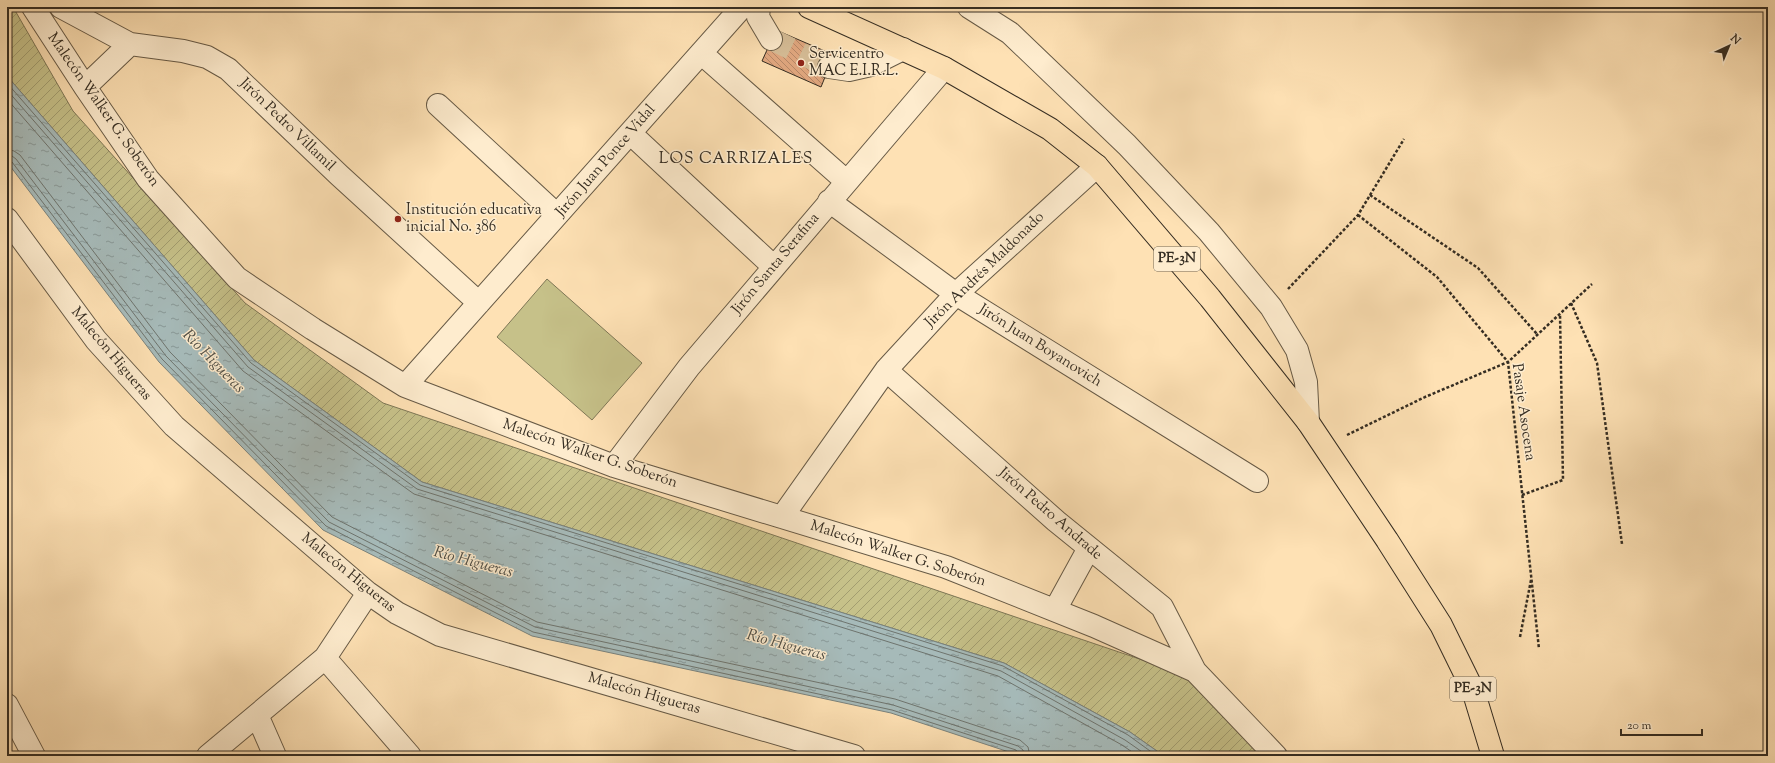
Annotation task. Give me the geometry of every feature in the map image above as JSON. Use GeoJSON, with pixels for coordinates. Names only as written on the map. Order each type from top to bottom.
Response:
{"type":"FeatureCollection","features":[{"type":"Feature","properties":{"kind":"highway","name":"PE-3N"},"geometry":{"type":"LineString","coordinates":[[809,7],[944,68],[1050,129],[1097,166],[1210,298],[1308,422],[1325,446],[1441,625],[1473,690],[1493,756]]}},
{"type":"Feature","properties":{"kind":"street","name":"Malecón Walker G. Soberón"},"geometry":{"type":"LineString","coordinates":[[33,7],[148,180],[237,278],[313,329],[405,386],[614,466],[946,567],[1094,626],[1195,671],[1276,756]]}},
{"type":"Feature","properties":{"kind":"street","name":"Jirón Pedro Villamil"},"geometry":{"type":"LineString","coordinates":[[61,7],[130,44],[183,51],[207,57],[228,69],[338,175],[479,303]]}},
{"type":"Feature","properties":{"kind":"street","name":"Jirón Juan Ponce Vidal"},"geometry":{"type":"LineString","coordinates":[[405,386],[742,7]]}},
{"type":"Feature","properties":{"kind":"street"},"geometry":{"type":"LineString","coordinates":[[759,7],[758,17],[771,40]]}},
{"type":"Feature","properties":{"kind":"street"},"geometry":{"type":"LineString","coordinates":[[969,7],[1010,33],[1126,146],[1209,232],[1271,306],[1296,350],[1306,382],[1308,422]]}},
{"type":"Feature","properties":{"kind":"street"},"geometry":{"type":"LineString","coordinates":[[85,87],[130,44]]}},
{"type":"Feature","properties":{"kind":"street"},"geometry":{"type":"LineString","coordinates":[[829,67],[849,70],[871,65],[904,49]]}},
{"type":"Feature","properties":{"kind":"street"},"geometry":{"type":"LineString","coordinates":[[701,53],[846,181]]}},
{"type":"Feature","properties":{"kind":"street","name":"Jirón Santa Serafina"},"geometry":{"type":"LineString","coordinates":[[614,466],[689,367],[846,181],[944,68]]}},
{"type":"Feature","properties":{"kind":"street"},"geometry":{"type":"LineString","coordinates":[[438,105],[557,215]]}},
{"type":"Feature","properties":{"kind":"street"},"geometry":{"type":"LineString","coordinates":[[630,133],[774,267]]}},
{"type":"Feature","properties":{"kind":"street","name":"Jirón Andrés Maldonado"},"geometry":{"type":"LineString","coordinates":[[782,517],[886,370],[956,294],[1097,166]]}},
{"type":"Feature","properties":{"kind":"street","name":"Jirón Juan Boyanovich"},"geometry":{"type":"LineString","coordinates":[[829,201],[956,294],[1257,481]]}},
{"type":"Feature","properties":{"kind":"street","name":"Malecón Higueras"},"geometry":{"type":"LineString","coordinates":[[7,219],[96,340],[174,426],[368,593],[397,613],[440,634],[854,756]]}},
{"type":"Feature","properties":{"kind":"street","name":"Jirón Pedro Andrade"},"geometry":{"type":"LineString","coordinates":[[886,370],[1089,548],[1162,607],[1195,671]]}},
{"type":"Feature","properties":{"kind":"street"},"geometry":{"type":"LineString","coordinates":[[1055,610],[1089,548]]}},
{"type":"Feature","properties":{"kind":"street"},"geometry":{"type":"LineString","coordinates":[[208,756],[325,658],[368,593]]}},
{"type":"Feature","properties":{"kind":"street"},"geometry":{"type":"LineString","coordinates":[[325,658],[410,756]]}},
{"type":"Feature","properties":{"kind":"street"},"geometry":{"type":"LineString","coordinates":[[7,705],[34,756]]}},
{"type":"Feature","properties":{"kind":"street"},"geometry":{"type":"LineString","coordinates":[[257,715],[276,756]]}},
{"type":"Feature","properties":{"kind":"path"},"geometry":{"type":"LineString","coordinates":[[1271,306],[1358,215],[1404,140]]}},
{"type":"Feature","properties":{"kind":"path"},"geometry":{"type":"LineString","coordinates":[[1370,195],[1478,268],[1538,334]]}},
{"type":"Feature","properties":{"kind":"path","name":"Pasaje Asocena"},"geometry":{"type":"LineString","coordinates":[[1358,215],[1437,277],[1508,362],[1539,649]]}},
{"type":"Feature","properties":{"kind":"path"},"geometry":{"type":"LineString","coordinates":[[1325,446],[1426,397],[1508,362],[1592,284]]}},
{"type":"Feature","properties":{"kind":"path"},"geometry":{"type":"LineString","coordinates":[[1571,303],[1597,363],[1622,544]]}},
{"type":"Feature","properties":{"kind":"path"},"geometry":{"type":"LineString","coordinates":[[1522,495],[1563,480],[1560,314]]}},
{"type":"Feature","properties":{"kind":"path"},"geometry":{"type":"LineString","coordinates":[[1520,637],[1531,575]]}},
{"type":"Feature","properties":{"kind":"shaded area"},"geometry":{"type":"Polygon","coordinates":[[[7,7],[13,7],[73,111],[245,303],[383,403],[1181,673],[1263,756],[1164,756],[1130,732],[1004,663],[422,482],[254,360],[7,76],[7,7]]]}},
{"type":"Feature","properties":{"kind":"shaded area"},"geometry":{"type":"Polygon","coordinates":[[[547,279],[642,363],[592,420],[497,337],[547,279]]]}},
{"type":"Feature","properties":{"kind":"water","name":"Río Higueras"},"geometry":{"type":"Polygon","coordinates":[[[7,76],[254,360],[422,482],[1004,663],[1130,732],[1164,756],[1021,756],[891,713],[532,636],[323,530],[159,362],[7,162],[7,76]]]}},
{"type":"Feature","properties":{"kind":"building"},"geometry":{"type":"Polygon","coordinates":[[[776,30],[834,55],[821,87],[762,61],[776,30]]]}},
{"type":"Feature","properties":{"kind":"tunnel"},"geometry":{"type":"LineString","coordinates":[[771,39],[829,67]]}},
{"type":"Feature","properties":{"kind":"place","name":"Servicentro MAC E.I.R.L."},"geometry":{"type":"Point","coordinates":[801,63]}},
{"type":"Feature","properties":{"kind":"place","name":"Institución educativa inicial No. 386"},"geometry":{"type":"Point","coordinates":[398,219]}},
{"type":"Feature","properties":{"kind":"district","name":"LOS CARRIZALES"},"geometry":{"type":"Point","coordinates":[736,159]}}]}
